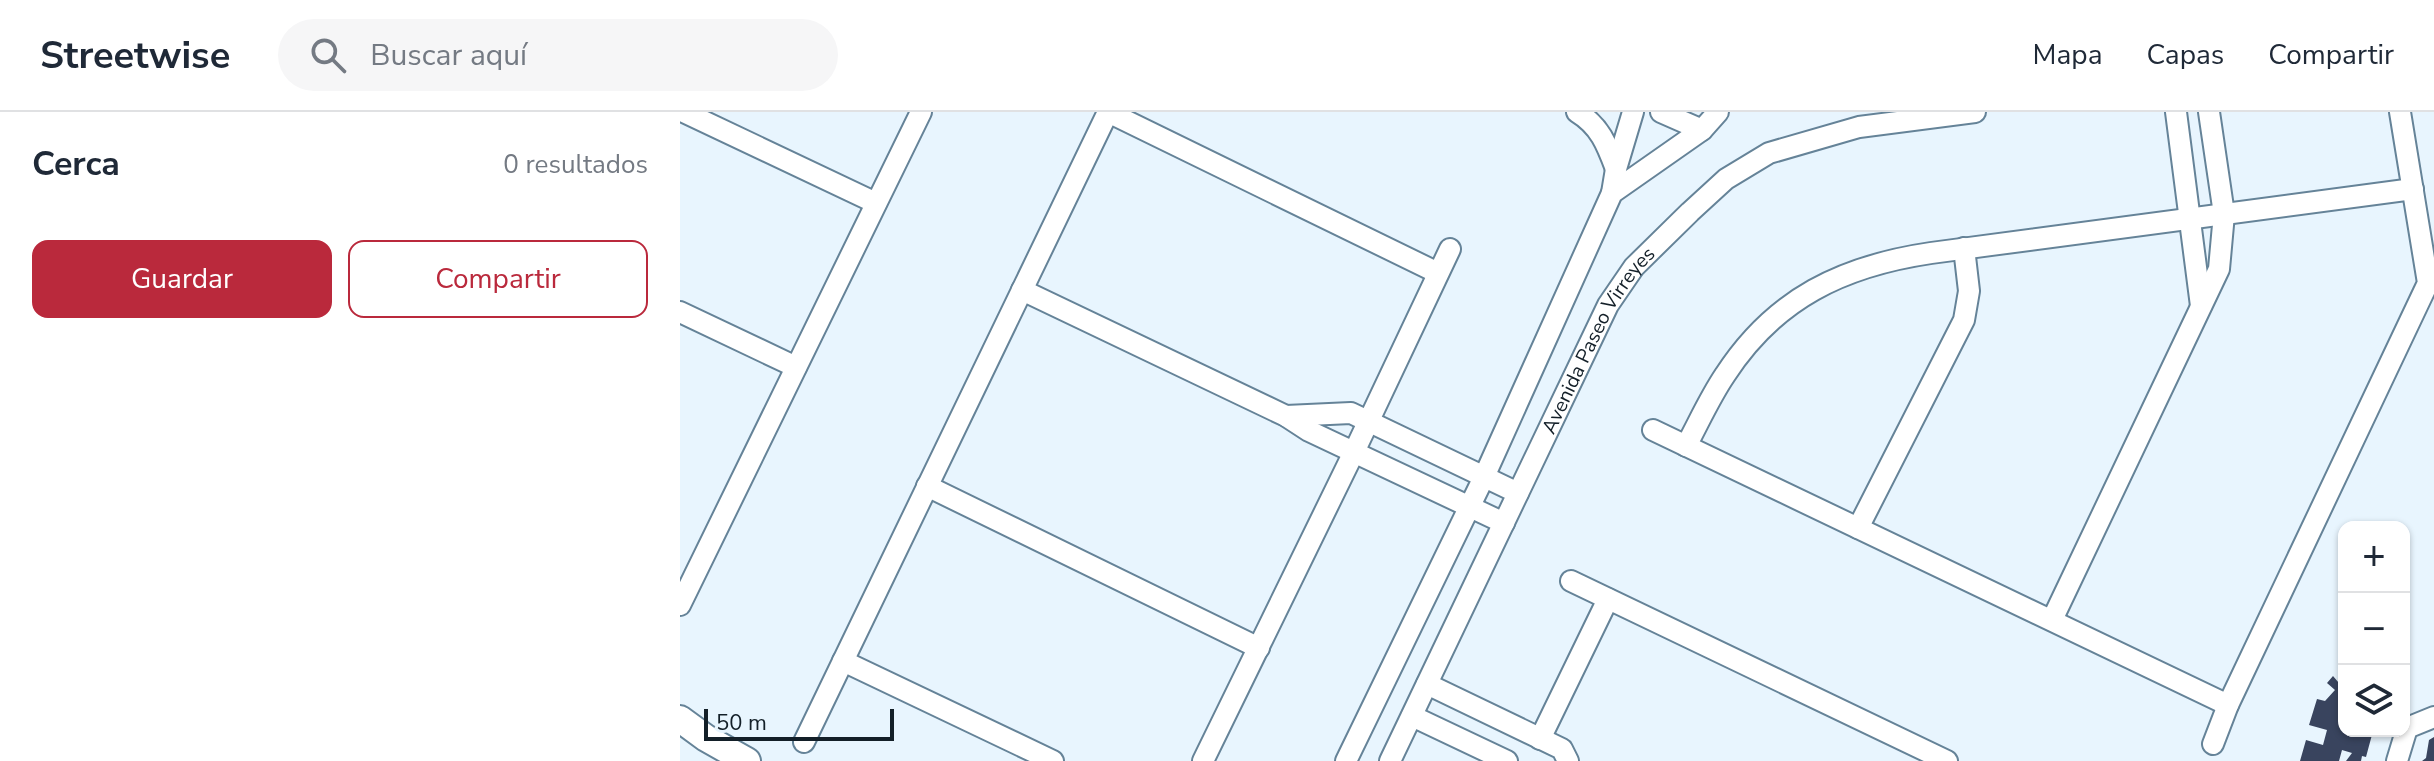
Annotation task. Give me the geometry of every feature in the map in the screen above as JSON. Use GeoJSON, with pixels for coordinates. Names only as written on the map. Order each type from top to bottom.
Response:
{"type":"FeatureCollection","features":[{"type":"Feature","properties":{"kind":"street"},"geometry":{"type":"LineString","coordinates":[[684,112],[876,203]]}},
{"type":"Feature","properties":{"kind":"street"},"geometry":{"type":"LineString","coordinates":[[680,605],[921,112]]}},
{"type":"Feature","properties":{"kind":"street"},"geometry":{"type":"LineString","coordinates":[[804,742],[1108,112],[1438,273]]}},
{"type":"Feature","properties":{"kind":"street"},"geometry":{"type":"LineString","coordinates":[[1577,112],[1591,121],[1605,141],[1616,169]]}},
{"type":"Feature","properties":{"kind":"street","name":"Avenida Paseo Virreyes"},"geometry":{"type":"LineString","coordinates":[[1346,761],[1470,507],[1612,193],[1633,112]]}},
{"type":"Feature","properties":{"kind":"street"},"geometry":{"type":"LineString","coordinates":[[1661,112],[1702,130]]}},
{"type":"Feature","properties":{"kind":"street"},"geometry":{"type":"LineString","coordinates":[[1612,193],[1702,130],[1718,112]]}},
{"type":"Feature","properties":{"kind":"street","name":"Avenida Paseo Virreyes"},"geometry":{"type":"LineString","coordinates":[[1390,761],[1608,305],[1634,267],[1690,212],[1737,173],[1769,153],[1858,120],[1975,112]]}},
{"type":"Feature","properties":{"kind":"street"},"geometry":{"type":"LineString","coordinates":[[2176,112],[2201,306]]}},
{"type":"Feature","properties":{"kind":"street"},"geometry":{"type":"LineString","coordinates":[[2052,620],[2219,269],[2224,214],[2209,112]]}},
{"type":"Feature","properties":{"kind":"street"},"geometry":{"type":"LineString","coordinates":[[2213,744],[2228,705],[2428,283],[2400,112]]}},
{"type":"Feature","properties":{"kind":"street"},"geometry":{"type":"LineString","coordinates":[[1686,446],[1724,375],[1749,342],[1806,294],[1839,276],[1885,260],[1964,248],[2413,189]]}},
{"type":"Feature","properties":{"kind":"street"},"geometry":{"type":"LineString","coordinates":[[1858,528],[1964,320],[1969,291],[1964,248]]}},
{"type":"Feature","properties":{"kind":"street"},"geometry":{"type":"LineString","coordinates":[[1203,761],[1450,249]]}},
{"type":"Feature","properties":{"kind":"street"},"geometry":{"type":"LineString","coordinates":[[1022,290],[1504,523]]}},
{"type":"Feature","properties":{"kind":"street"},"geometry":{"type":"LineString","coordinates":[[680,312],[796,367]]}},
{"type":"Feature","properties":{"kind":"street"},"geometry":{"type":"LineString","coordinates":[[1286,416],[1351,413],[1518,493]]}},
{"type":"Feature","properties":{"kind":"street"},"geometry":{"type":"LineString","coordinates":[[1653,430],[2228,705]]}},
{"type":"Feature","properties":{"kind":"street"},"geometry":{"type":"LineString","coordinates":[[927,486],[1259,648]]}},
{"type":"Feature","properties":{"kind":"street"},"geometry":{"type":"LineString","coordinates":[[1571,581],[1947,761]]}},
{"type":"Feature","properties":{"kind":"street"},"geometry":{"type":"LineString","coordinates":[[1540,739],[1608,599]]}},
{"type":"Feature","properties":{"kind":"street"},"geometry":{"type":"LineString","coordinates":[[843,661],[1053,761]]}},
{"type":"Feature","properties":{"kind":"street"},"geometry":{"type":"LineString","coordinates":[[1427,684],[1562,749],[1568,761]]}},
{"type":"Feature","properties":{"kind":"street"},"geometry":{"type":"LineString","coordinates":[[1414,711],[1466,728],[1480,749],[1507,761]]}},
{"type":"Feature","properties":{"kind":"street"},"geometry":{"type":"LineString","coordinates":[[2397,761],[2407,728],[2434,717]]}},
{"type":"Feature","properties":{"kind":"street"},"geometry":{"type":"LineString","coordinates":[[680,719],[747,761]]}},
{"type":"Feature","properties":{"kind":"building"},"geometry":{"type":"Polygon","coordinates":[[[2333,676],[2338,682],[2338,737],[2371,737],[2366,757],[2362,756],[2361,761],[2346,761],[2352,753],[2342,750],[2339,761],[2300,761],[2306,740],[2323,745],[2327,730],[2309,725],[2317,699],[2325,701],[2335,690],[2327,683],[2333,676]]]}},
{"type":"Feature","properties":{"kind":"building"},"geometry":{"type":"Polygon","coordinates":[[[2434,737],[2434,761],[2422,761],[2426,758],[2429,740],[2434,737]]]}}]}
